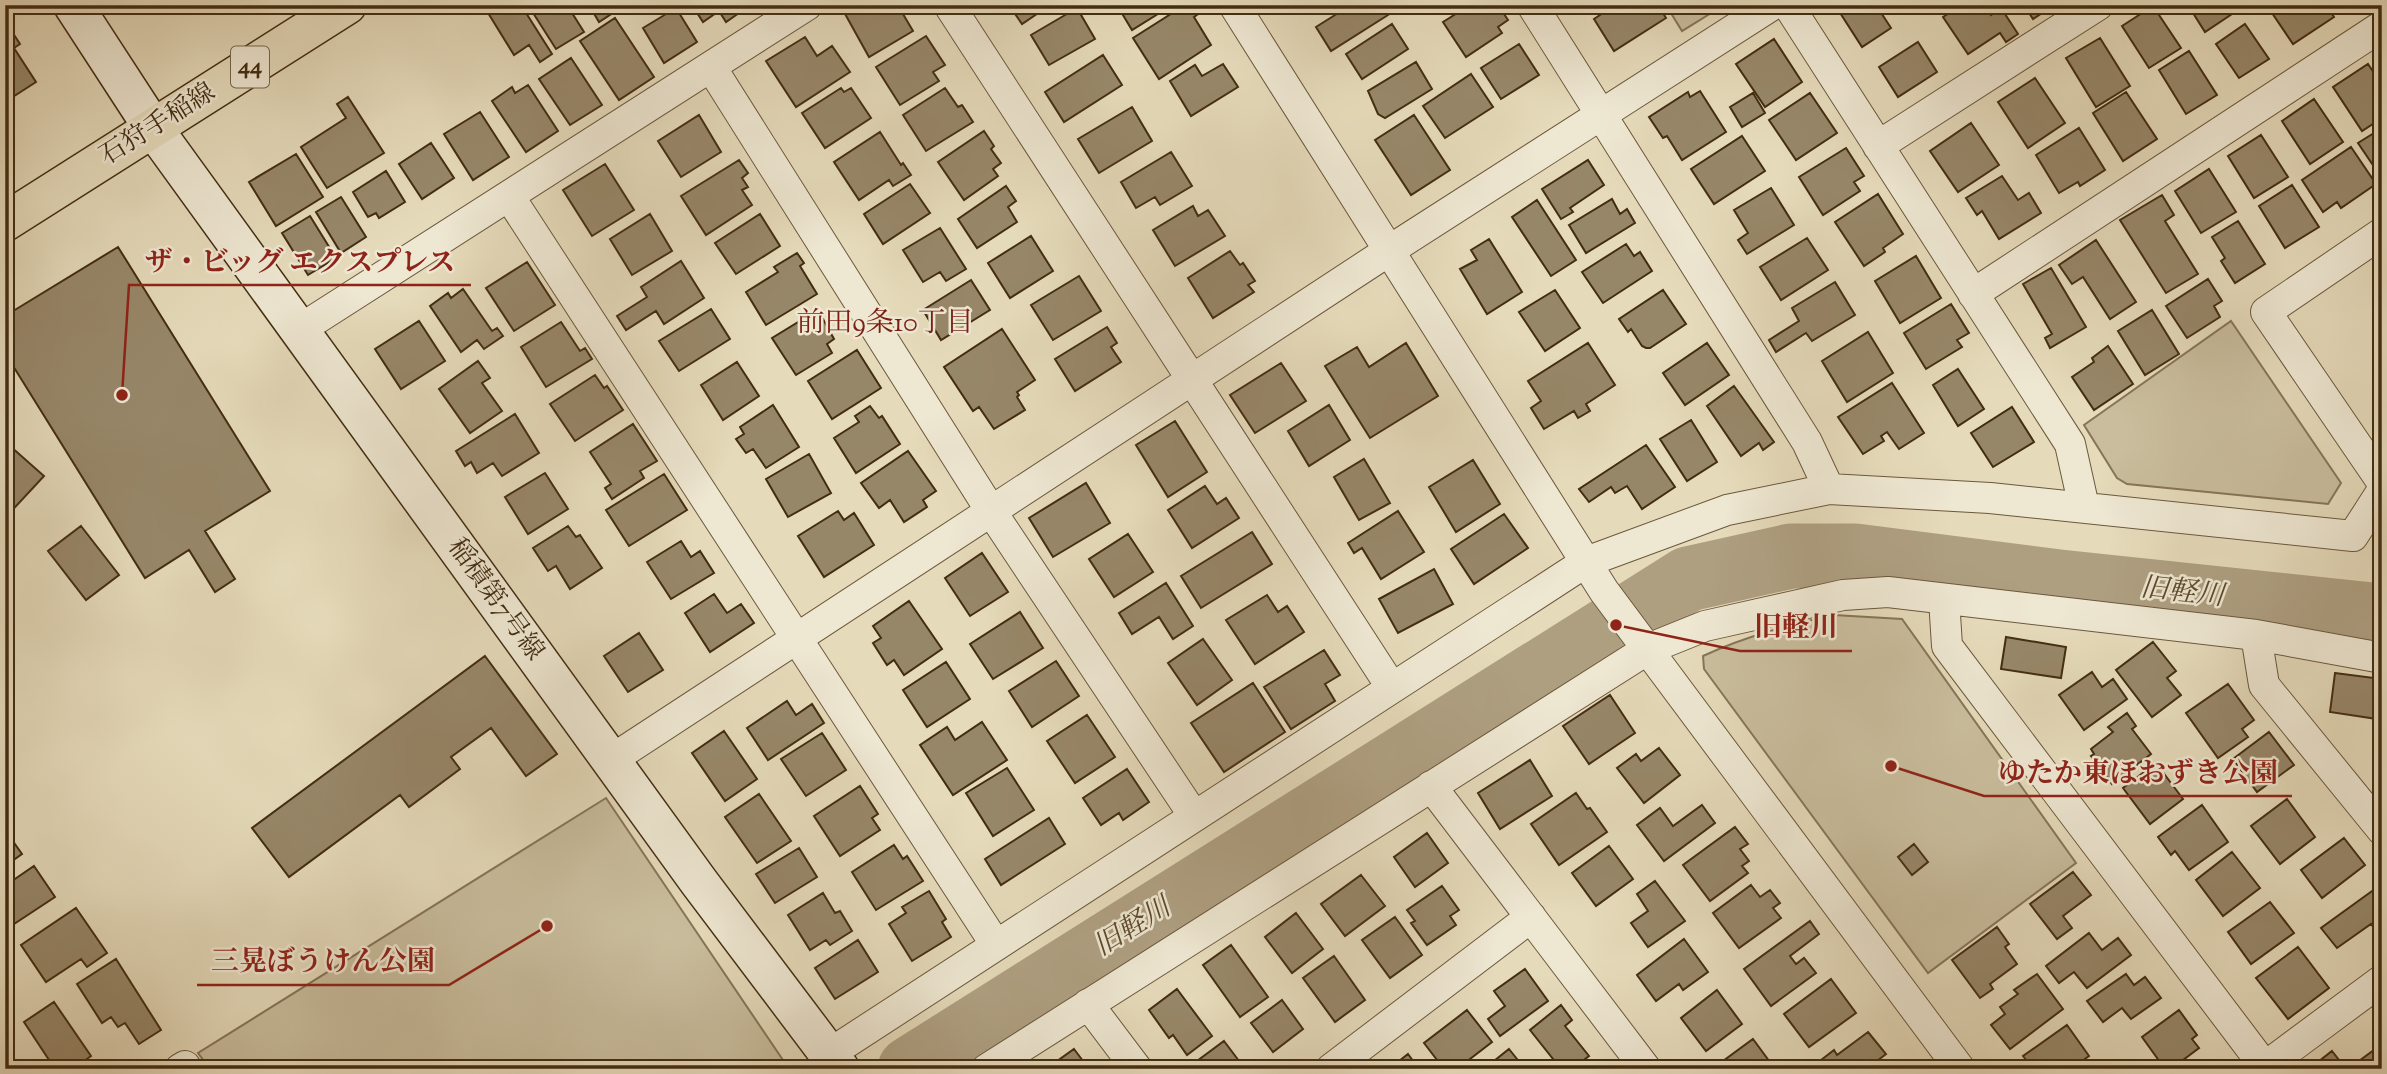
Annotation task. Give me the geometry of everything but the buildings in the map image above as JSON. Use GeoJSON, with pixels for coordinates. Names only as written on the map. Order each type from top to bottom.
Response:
{"type":"FeatureCollection","features":[{"type":"Feature","properties":{"kind":"main road","name":"石狩手稲線"},"geometry":{"type":"LineString","coordinates":[[5,222],[347,5]]}},
{"type":"Feature","properties":{"kind":"street","name":"稲積第7号線"},"geometry":{"type":"LineString","coordinates":[[73,5],[153,128],[299,331],[834,1061]]}},
{"type":"Feature","properties":{"kind":"street"},"geometry":{"type":"LineString","coordinates":[[299,331],[807,5]]}},
{"type":"Feature","properties":{"kind":"street"},"geometry":{"type":"LineString","coordinates":[[949,5],[1392,688]]}},
{"type":"Feature","properties":{"kind":"street"},"geometry":{"type":"LineString","coordinates":[[1234,5],[1604,591],[1951,1066]]}},
{"type":"Feature","properties":{"kind":"street"},"geometry":{"type":"LineString","coordinates":[[1532,5],[1807,442],[1829,489]]}},
{"type":"Feature","properties":{"kind":"street"},"geometry":{"type":"LineString","coordinates":[[611,760],[1390,250],[1772,5]]}},
{"type":"Feature","properties":{"kind":"street"},"geometry":{"type":"LineString","coordinates":[[1788,5],[2070,444],[2084,508]]}},
{"type":"Feature","properties":{"kind":"street"},"geometry":{"type":"LineString","coordinates":[[1878,146],[2098,5]]}},
{"type":"Feature","properties":{"kind":"street"},"geometry":{"type":"LineString","coordinates":[[1973,294],[2382,26],[2370,5]]}},
{"type":"Feature","properties":{"kind":"street"},"geometry":{"type":"LineString","coordinates":[[710,67],[991,511],[1194,816]]}},
{"type":"Feature","properties":{"kind":"street"},"geometry":{"type":"LineString","coordinates":[[509,196],[996,945]]}},
{"type":"Feature","properties":{"kind":"street"},"geometry":{"type":"LineString","coordinates":[[2382,233],[2266,312],[2382,482]]}},
{"type":"Feature","properties":{"kind":"street"},"geometry":{"type":"LineString","coordinates":[[834,1061],[996,945],[1586,562],[1727,510],[1829,489],[1990,498],[2353,536],[2382,491]]}},
{"type":"Feature","properties":{"kind":"street"},"geometry":{"type":"LineString","coordinates":[[987,1069],[1431,786],[1643,641],[1843,596],[1888,592],[2256,635],[2382,658]]}},
{"type":"Feature","properties":{"kind":"street"},"geometry":{"type":"LineString","coordinates":[[1944,599],[1947,646],[2263,1068],[2382,980]]}},
{"type":"Feature","properties":{"kind":"street"},"geometry":{"type":"LineString","coordinates":[[2256,635],[2264,685],[2382,830]]}},
{"type":"Feature","properties":{"kind":"street"},"geometry":{"type":"LineString","coordinates":[[1431,786],[1531,917],[1639,1066]]}},
{"type":"Feature","properties":{"kind":"street"},"geometry":{"type":"LineString","coordinates":[[1331,1069],[1531,917]]}},
{"type":"Feature","properties":{"kind":"street"},"geometry":{"type":"LineString","coordinates":[[1088,1004],[1137,1069]]}},
{"type":"Feature","properties":{"kind":"street"},"geometry":{"type":"LineString","coordinates":[[180,1069],[185,1066],[187,1069]]}},
{"type":"Feature","properties":{"kind":"shaded area"},"geometry":{"type":"Polygon","coordinates":[[[1666,5],[1724,5],[1682,31],[1666,5]]]}},
{"type":"Feature","properties":{"kind":"shaded area"},"geometry":{"type":"Polygon","coordinates":[[[2231,321],[2341,483],[2328,504],[2127,484],[2117,478],[2084,425],[2231,321]]]}},
{"type":"Feature","properties":{"kind":"shaded area"},"geometry":{"type":"Polygon","coordinates":[[[1834,615],[1902,619],[2076,863],[1928,973],[1704,669],[1703,656],[1719,649],[1768,632],[1834,615]]]}},
{"type":"Feature","properties":{"kind":"shaded area"},"geometry":{"type":"Polygon","coordinates":[[[606,798],[789,1069],[210,1069],[198,1053],[606,798]]]}},
{"type":"Feature","properties":{"kind":"waterway","name":"旧軽川"},"geometry":{"type":"LineString","coordinates":[[910,1069],[1688,579],[1791,556],[1855,556],[2059,582],[2382,616]]}},
{"type":"Feature","properties":{"kind":"place","name":"ザ・ビッグ エクスプレス"},"geometry":{"type":"Point","coordinates":[122,395]}},
{"type":"Feature","properties":{"kind":"place","name":"旧軽川"},"geometry":{"type":"Point","coordinates":[1616,625]}},
{"type":"Feature","properties":{"kind":"place","name":"ゆたか東ほおずき公園"},"geometry":{"type":"Point","coordinates":[1891,766]}},
{"type":"Feature","properties":{"kind":"place","name":"三晃ぼうけん公園"},"geometry":{"type":"Point","coordinates":[547,926]}},
{"type":"Feature","properties":{"kind":"district","name":"前田9条10丁目"},"geometry":{"type":"Point","coordinates":[885,324]}}]}
